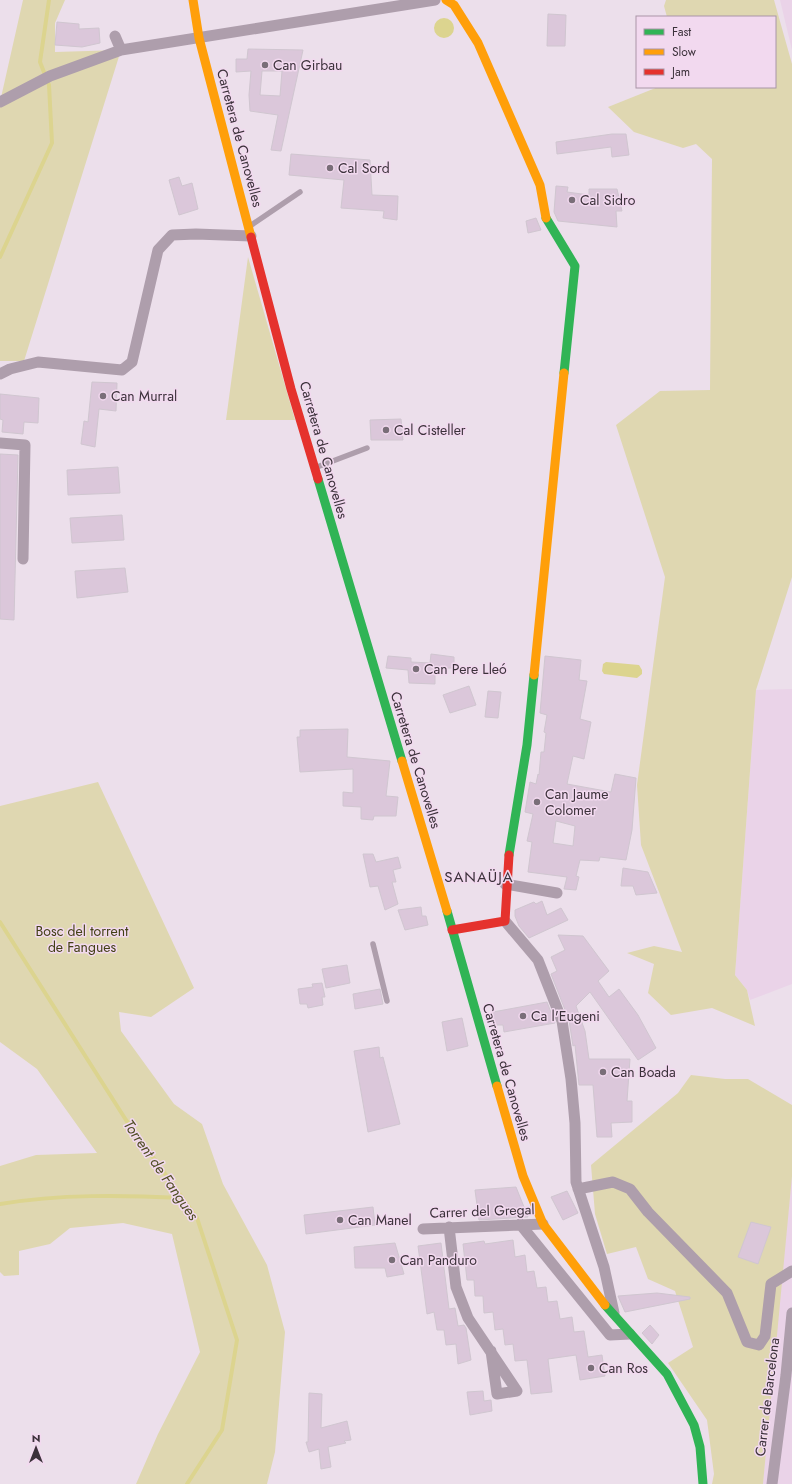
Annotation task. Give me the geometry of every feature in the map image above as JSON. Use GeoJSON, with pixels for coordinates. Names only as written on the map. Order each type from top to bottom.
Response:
{"type":"FeatureCollection","features":[{"type":"Feature","properties":{"kind":"street","name":"Carretera de Canovelles"},"geometry":{"type":"LineString","coordinates":[[193,0],[199,38],[291,389],[452,930],[523,1176],[543,1224],[614,1317],[667,1374],[694,1425],[700,1447],[703,1484]]}},
{"type":"Feature","properties":{"kind":"street"},"geometry":{"type":"LineString","coordinates":[[0,102],[45,78],[122,50],[435,0]]}},
{"type":"Feature","properties":{"kind":"street"},"geometry":{"type":"LineString","coordinates":[[446,0],[454,5],[478,43],[540,185],[546,220],[575,266],[527,745],[505,884],[505,921],[538,960],[562,1021],[571,1079],[576,1139],[576,1182],[604,1267],[614,1317]]}},
{"type":"Feature","properties":{"kind":"street"},"geometry":{"type":"LineString","coordinates":[[115,36],[122,50]]}},
{"type":"Feature","properties":{"kind":"street"},"geometry":{"type":"LineString","coordinates":[[0,374],[10,369],[38,362],[122,370],[132,362],[158,250],[172,235],[250,231]]}},
{"type":"Feature","properties":{"kind":"street"},"geometry":{"type":"LineString","coordinates":[[0,443],[25,445],[23,559]]}},
{"type":"Feature","properties":{"kind":"street"},"geometry":{"type":"LineString","coordinates":[[505,884],[557,893]]}},
{"type":"Feature","properties":{"kind":"street"},"geometry":{"type":"LineString","coordinates":[[452,930],[505,921]]}},
{"type":"Feature","properties":{"kind":"street"},"geometry":{"type":"LineString","coordinates":[[578,1189],[613,1182],[630,1189],[648,1212],[727,1293],[747,1342],[759,1345],[765,1336],[771,1284],[792,1271]]}},
{"type":"Feature","properties":{"kind":"street"},"geometry":{"type":"LineString","coordinates":[[520,1224],[610,1335],[630,1334]]}},
{"type":"Feature","properties":{"kind":"street","name":"Carrer del Gregal"},"geometry":{"type":"LineString","coordinates":[[423,1229],[543,1224]]}},
{"type":"Feature","properties":{"kind":"street"},"geometry":{"type":"LineString","coordinates":[[449,1227],[456,1287],[468,1318],[491,1351]]}},
{"type":"Feature","properties":{"kind":"street","name":"Carrer de Barcelona"},"geometry":{"type":"LineString","coordinates":[[772,1484],[789,1375],[792,1313]]}},
{"type":"Feature","properties":{"kind":"lane"},"geometry":{"type":"LineString","coordinates":[[250,231],[300,192]]}},
{"type":"Feature","properties":{"kind":"lane"},"geometry":{"type":"LineString","coordinates":[[314,468],[367,448]]}},
{"type":"Feature","properties":{"kind":"lane"},"geometry":{"type":"LineString","coordinates":[[373,944],[387,1001]]}},
{"type":"Feature","properties":{"kind":"shaded area"},"geometry":{"type":"Polygon","coordinates":[[[780,0],[792,0],[792,50],[780,0]]]}},
{"type":"Feature","properties":{"kind":"shaded area"},"geometry":{"type":"Polygon","coordinates":[[[444,18],[451,21],[454,28],[451,35],[444,38],[437,35],[434,28],[437,21],[444,18]]]}},
{"type":"Feature","properties":{"kind":"shaded area"},"geometry":{"type":"Polygon","coordinates":[[[606,662],[639,665],[642,670],[642,674],[637,678],[604,674],[602,671],[603,664],[606,662]]]}},
{"type":"Feature","properties":{"kind":"shaded area"},"geometry":{"type":"Polygon","coordinates":[[[792,689],[792,984],[750,1000],[747,990],[735,975],[756,690],[792,689]]]}},
{"type":"Feature","properties":{"kind":"shaded area"},"geometry":{"type":"Polygon","coordinates":[[[792,1173],[792,1484],[763,1484],[776,1337],[792,1173]]]}},
{"type":"Feature","properties":{"kind":"green space"},"geometry":{"type":"Polygon","coordinates":[[[23,0],[65,0],[55,23],[55,52],[121,50],[24,361],[0,361],[0,102],[23,0]]]}},
{"type":"Feature","properties":{"kind":"green space"},"geometry":{"type":"Polygon","coordinates":[[[666,0],[774,0],[792,64],[792,577],[756,690],[735,975],[747,990],[755,1026],[712,1008],[671,1015],[648,993],[654,964],[627,953],[654,946],[682,952],[641,845],[637,785],[665,577],[616,425],[660,391],[710,390],[712,159],[696,144],[683,148],[634,132],[608,107],[656,88],[776,88],[776,16],[667,16],[664,6],[666,0]]]}},
{"type":"Feature","properties":{"kind":"green space"},"geometry":{"type":"Polygon","coordinates":[[[248,257],[295,420],[226,420],[248,257]]]}},
{"type":"Feature","properties":{"kind":"green space","name":"Bosc del torrent de Fangues"},"geometry":{"type":"Polygon","coordinates":[[[98,782],[194,988],[151,1017],[119,1012],[121,1031],[174,1104],[202,1124],[223,1184],[267,1265],[285,1332],[275,1452],[267,1484],[136,1484],[158,1434],[200,1352],[172,1234],[123,1223],[70,1228],[50,1244],[19,1251],[19,1275],[4,1276],[0,1272],[0,1166],[36,1155],[97,1153],[37,1069],[0,1042],[0,806],[98,782]]]}},
{"type":"Feature","properties":{"kind":"green space"},"geometry":{"type":"Polygon","coordinates":[[[691,1075],[725,1079],[748,1079],[792,1105],[792,1176],[763,1484],[712,1484],[714,1474],[707,1420],[668,1363],[693,1347],[675,1291],[648,1279],[636,1247],[607,1254],[595,1214],[591,1165],[678,1093],[691,1075]]]}},
{"type":"Feature","properties":{"kind":"building"},"geometry":{"type":"Polygon","coordinates":[[[548,14],[566,15],[565,46],[547,46],[548,14]]]}},
{"type":"Feature","properties":{"kind":"building"},"geometry":{"type":"Polygon","coordinates":[[[57,22],[79,24],[79,29],[99,28],[100,43],[82,47],[55,45],[57,22]]]}},
{"type":"Feature","properties":{"kind":"building"},"geometry":{"type":"Polygon","coordinates":[[[248,49],[303,50],[281,151],[271,150],[278,115],[250,111],[249,95],[251,71],[236,72],[236,59],[247,59],[248,49]],[[262,71],[260,95],[280,96],[282,71],[262,71]]]}},
{"type":"Feature","properties":{"kind":"building"},"geometry":{"type":"Polygon","coordinates":[[[612,134],[626,134],[629,155],[612,157],[611,147],[557,154],[556,142],[612,134]]]}},
{"type":"Feature","properties":{"kind":"building"},"geometry":{"type":"Polygon","coordinates":[[[291,154],[370,160],[372,195],[398,196],[397,220],[383,218],[384,211],[341,208],[344,180],[289,175],[291,154]]]}},
{"type":"Feature","properties":{"kind":"building"},"geometry":{"type":"Polygon","coordinates":[[[179,177],[182,186],[192,183],[198,209],[179,215],[169,180],[179,177]]]}},
{"type":"Feature","properties":{"kind":"building"},"geometry":{"type":"Polygon","coordinates":[[[556,186],[568,187],[567,192],[589,195],[589,189],[617,189],[622,211],[616,211],[617,227],[558,221],[554,212],[556,186]]]}},
{"type":"Feature","properties":{"kind":"building"},"geometry":{"type":"Polygon","coordinates":[[[536,218],[541,230],[528,233],[526,221],[536,218]]]}},
{"type":"Feature","properties":{"kind":"building","name":"Can Murral"},"geometry":{"type":"Polygon","coordinates":[[[92,382],[117,383],[116,411],[99,409],[95,447],[81,444],[84,421],[88,422],[92,382]]]}},
{"type":"Feature","properties":{"kind":"building"},"geometry":{"type":"Polygon","coordinates":[[[0,394],[39,398],[38,423],[24,422],[23,434],[2,432],[3,420],[0,419],[0,394]]]}},
{"type":"Feature","properties":{"kind":"building","name":"Cal Cisteller"},"geometry":{"type":"Polygon","coordinates":[[[401,419],[403,440],[371,440],[370,420],[401,419]]]}},
{"type":"Feature","properties":{"kind":"building"},"geometry":{"type":"Polygon","coordinates":[[[0,454],[18,455],[14,620],[0,619],[0,454]]]}},
{"type":"Feature","properties":{"kind":"building"},"geometry":{"type":"Polygon","coordinates":[[[118,467],[120,493],[68,495],[67,470],[118,467]]]}},
{"type":"Feature","properties":{"kind":"building"},"geometry":{"type":"Polygon","coordinates":[[[122,515],[124,540],[72,543],[70,518],[122,515]]]}},
{"type":"Feature","properties":{"kind":"building"},"geometry":{"type":"Polygon","coordinates":[[[125,568],[128,592],[77,598],[75,571],[125,568]]]}},
{"type":"Feature","properties":{"kind":"building","name":"Can Pere Lleó"},"geometry":{"type":"Polygon","coordinates":[[[431,654],[454,657],[454,668],[435,668],[435,684],[409,683],[408,670],[386,668],[388,656],[411,658],[411,662],[430,663],[431,654]]]}},
{"type":"Feature","properties":{"kind":"building"},"geometry":{"type":"Polygon","coordinates":[[[545,656],[581,660],[579,680],[587,681],[580,719],[591,722],[584,759],[573,756],[567,784],[611,792],[615,774],[636,778],[632,830],[626,860],[600,857],[599,861],[580,860],[576,876],[579,877],[576,890],[564,889],[567,877],[528,872],[532,842],[527,841],[533,814],[525,812],[530,782],[536,784],[538,774],[539,775],[541,752],[544,752],[546,733],[544,732],[547,715],[540,713],[545,656]],[[556,821],[553,843],[573,846],[575,826],[556,821]]]}},
{"type":"Feature","properties":{"kind":"building"},"geometry":{"type":"Polygon","coordinates":[[[469,686],[476,705],[450,713],[443,695],[469,686]]]}},
{"type":"Feature","properties":{"kind":"building"},"geometry":{"type":"Polygon","coordinates":[[[488,691],[501,692],[498,718],[485,717],[488,691]]]}},
{"type":"Feature","properties":{"kind":"building"},"geometry":{"type":"Polygon","coordinates":[[[348,729],[347,757],[390,761],[386,796],[398,797],[396,816],[374,816],[373,820],[361,819],[361,807],[343,806],[343,792],[353,793],[353,769],[300,772],[297,737],[300,737],[300,730],[348,729]]]}},
{"type":"Feature","properties":{"kind":"building"},"geometry":{"type":"Polygon","coordinates":[[[363,854],[373,854],[376,862],[398,857],[401,868],[393,870],[396,882],[392,882],[398,904],[385,910],[378,886],[370,887],[363,854]]]}},
{"type":"Feature","properties":{"kind":"building"},"geometry":{"type":"Polygon","coordinates":[[[623,868],[648,872],[657,893],[636,895],[633,886],[621,886],[623,868]]]}},
{"type":"Feature","properties":{"kind":"building"},"geometry":{"type":"Polygon","coordinates":[[[542,901],[547,915],[561,908],[568,920],[529,938],[519,926],[515,916],[515,910],[534,902],[536,904],[542,901]]]}},
{"type":"Feature","properties":{"kind":"building"},"geometry":{"type":"Polygon","coordinates":[[[421,907],[422,916],[426,916],[428,925],[405,930],[398,910],[421,907]]]}},
{"type":"Feature","properties":{"kind":"building"},"geometry":{"type":"Polygon","coordinates":[[[558,935],[583,936],[609,971],[598,981],[609,997],[619,989],[638,1015],[656,1048],[638,1060],[590,992],[576,1006],[585,1031],[589,1059],[630,1059],[627,1101],[632,1101],[632,1122],[611,1123],[612,1137],[597,1137],[593,1085],[579,1085],[575,1045],[573,1046],[569,1020],[551,974],[557,971],[551,957],[565,950],[558,935]]]}},
{"type":"Feature","properties":{"kind":"building"},"geometry":{"type":"Polygon","coordinates":[[[347,965],[350,983],[326,988],[322,969],[347,965]]]}},
{"type":"Feature","properties":{"kind":"building"},"geometry":{"type":"Polygon","coordinates":[[[322,983],[325,997],[322,997],[323,1005],[308,1008],[307,1004],[300,1004],[298,989],[313,987],[312,984],[322,983]]]}},
{"type":"Feature","properties":{"kind":"building"},"geometry":{"type":"Polygon","coordinates":[[[380,989],[383,1004],[355,1009],[353,994],[380,989]]]}},
{"type":"Feature","properties":{"kind":"building","name":"Ca l'Eugeni"},"geometry":{"type":"Polygon","coordinates":[[[547,1002],[555,1023],[504,1032],[503,1025],[494,1025],[493,1012],[547,1002]]]}},
{"type":"Feature","properties":{"kind":"building"},"geometry":{"type":"Polygon","coordinates":[[[462,1018],[468,1046],[447,1051],[442,1022],[462,1018]]]}},
{"type":"Feature","properties":{"kind":"building"},"geometry":{"type":"Polygon","coordinates":[[[379,1047],[380,1058],[383,1057],[400,1124],[368,1132],[354,1051],[379,1047]]]}},
{"type":"Feature","properties":{"kind":"building"},"geometry":{"type":"Polygon","coordinates":[[[516,1187],[528,1217],[479,1220],[475,1190],[516,1187]]]}},
{"type":"Feature","properties":{"kind":"building"},"geometry":{"type":"Polygon","coordinates":[[[567,1191],[578,1213],[563,1220],[551,1197],[567,1191]]]}},
{"type":"Feature","properties":{"kind":"building","name":"Can Manel"},"geometry":{"type":"Polygon","coordinates":[[[373,1207],[375,1225],[306,1234],[304,1215],[373,1207]]]}},
{"type":"Feature","properties":{"kind":"building"},"geometry":{"type":"Polygon","coordinates":[[[751,1222],[771,1227],[758,1264],[738,1257],[751,1222]]]}},
{"type":"Feature","properties":{"kind":"building"},"geometry":{"type":"Polygon","coordinates":[[[513,1240],[515,1257],[525,1255],[527,1272],[534,1271],[537,1288],[546,1287],[548,1302],[557,1301],[560,1319],[572,1317],[574,1332],[584,1331],[588,1357],[602,1355],[605,1376],[580,1380],[576,1355],[548,1359],[552,1392],[531,1394],[527,1360],[515,1361],[513,1344],[505,1345],[503,1329],[495,1330],[493,1312],[484,1313],[483,1296],[475,1296],[474,1280],[467,1280],[463,1244],[484,1241],[485,1244],[513,1240]]]}},
{"type":"Feature","properties":{"kind":"building"},"geometry":{"type":"Polygon","coordinates":[[[395,1243],[404,1274],[387,1277],[385,1268],[355,1268],[354,1247],[395,1243]]]}},
{"type":"Feature","properties":{"kind":"building"},"geometry":{"type":"Polygon","coordinates":[[[441,1243],[449,1309],[455,1308],[458,1326],[464,1325],[466,1328],[471,1360],[458,1364],[456,1344],[446,1345],[444,1330],[437,1330],[434,1312],[427,1314],[418,1246],[441,1243]]]}},
{"type":"Feature","properties":{"kind":"building"},"geometry":{"type":"Polygon","coordinates":[[[657,1293],[690,1297],[690,1299],[625,1312],[618,1296],[657,1293]]]}},
{"type":"Feature","properties":{"kind":"building"},"geometry":{"type":"Polygon","coordinates":[[[650,1325],[659,1335],[652,1344],[642,1333],[650,1325]]]}},
{"type":"Feature","properties":{"kind":"building"},"geometry":{"type":"Polygon","coordinates":[[[483,1391],[484,1401],[491,1400],[492,1411],[470,1415],[467,1392],[483,1391]]]}},
{"type":"Feature","properties":{"kind":"building"},"geometry":{"type":"Polygon","coordinates":[[[309,1393],[322,1394],[321,1428],[347,1421],[351,1440],[344,1441],[346,1443],[328,1447],[331,1467],[321,1469],[319,1449],[309,1452],[306,1442],[308,1442],[309,1393]]]}},
{"type":"Feature","properties":{"kind":"waterway","name":"Torrent de Fangues"},"geometry":{"type":"LineString","coordinates":[[0,257],[52,143],[49,85],[40,62],[49,0]]}},
{"type":"Feature","properties":{"kind":"waterway","name":"Torrent de Fangues"},"geometry":{"type":"LineString","coordinates":[[0,922],[126,1120],[197,1218],[237,1340],[222,1430],[187,1484]]}},
{"type":"Feature","properties":{"kind":"waterway"},"geometry":{"type":"LineString","coordinates":[[0,1204],[45,1198],[91,1196],[183,1198]]}},
{"type":"Feature","properties":{"kind":"traffic: fast"},"geometry":{"type":"LineString","coordinates":[[546,218],[575,266],[564,373]]}},
{"type":"Feature","properties":{"kind":"traffic: fast"},"geometry":{"type":"LineString","coordinates":[[318,479],[402,761]]}},
{"type":"Feature","properties":{"kind":"traffic: fast"},"geometry":{"type":"LineString","coordinates":[[509,855],[527,745],[534,675]]}},
{"type":"Feature","properties":{"kind":"traffic: fast"},"geometry":{"type":"LineString","coordinates":[[447,911],[497,1086]]}},
{"type":"Feature","properties":{"kind":"traffic: fast"},"geometry":{"type":"LineString","coordinates":[[605,1305],[667,1374],[694,1425],[700,1447],[703,1484]]}},
{"type":"Feature","properties":{"kind":"traffic: slow"},"geometry":{"type":"LineString","coordinates":[[193,0],[199,38],[251,237]]}},
{"type":"Feature","properties":{"kind":"traffic: slow"},"geometry":{"type":"LineString","coordinates":[[446,0],[454,5],[478,43],[540,185],[546,218]]}},
{"type":"Feature","properties":{"kind":"traffic: slow"},"geometry":{"type":"LineString","coordinates":[[534,675],[564,373]]}},
{"type":"Feature","properties":{"kind":"traffic: slow"},"geometry":{"type":"LineString","coordinates":[[402,761],[447,911]]}},
{"type":"Feature","properties":{"kind":"traffic: slow"},"geometry":{"type":"LineString","coordinates":[[497,1086],[523,1176],[543,1224],[605,1305]]}},
{"type":"Feature","properties":{"kind":"traffic: jam"},"geometry":{"type":"LineString","coordinates":[[251,237],[291,389],[318,479]]}},
{"type":"Feature","properties":{"kind":"traffic: jam"},"geometry":{"type":"LineString","coordinates":[[452,930],[505,921],[509,855]]}},
{"type":"Feature","properties":{"kind":"place","name":"Can Girbau"},"geometry":{"type":"Point","coordinates":[265,65]}},
{"type":"Feature","properties":{"kind":"place","name":"Cal Sord"},"geometry":{"type":"Point","coordinates":[330,168]}},
{"type":"Feature","properties":{"kind":"place","name":"Cal Sidro"},"geometry":{"type":"Point","coordinates":[572,200]}},
{"type":"Feature","properties":{"kind":"place","name":"Can Murral"},"geometry":{"type":"Point","coordinates":[103,396]}},
{"type":"Feature","properties":{"kind":"place","name":"Cal Cisteller"},"geometry":{"type":"Point","coordinates":[386,430]}},
{"type":"Feature","properties":{"kind":"place","name":"Can Pere Lleó"},"geometry":{"type":"Point","coordinates":[416,669]}},
{"type":"Feature","properties":{"kind":"place","name":"Can Jaume Colomer"},"geometry":{"type":"Point","coordinates":[537,802]}},
{"type":"Feature","properties":{"kind":"place","name":"Ca l'Eugeni"},"geometry":{"type":"Point","coordinates":[523,1016]}},
{"type":"Feature","properties":{"kind":"place","name":"Can Boada"},"geometry":{"type":"Point","coordinates":[603,1072]}},
{"type":"Feature","properties":{"kind":"place","name":"Can Manel"},"geometry":{"type":"Point","coordinates":[340,1220]}},
{"type":"Feature","properties":{"kind":"place","name":"Can Panduro"},"geometry":{"type":"Point","coordinates":[392,1260]}},
{"type":"Feature","properties":{"kind":"place","name":"Can Ros"},"geometry":{"type":"Point","coordinates":[591,1368]}},
{"type":"Feature","properties":{"kind":"district","name":"SANAÜJA"},"geometry":{"type":"Point","coordinates":[479,877]}}]}
